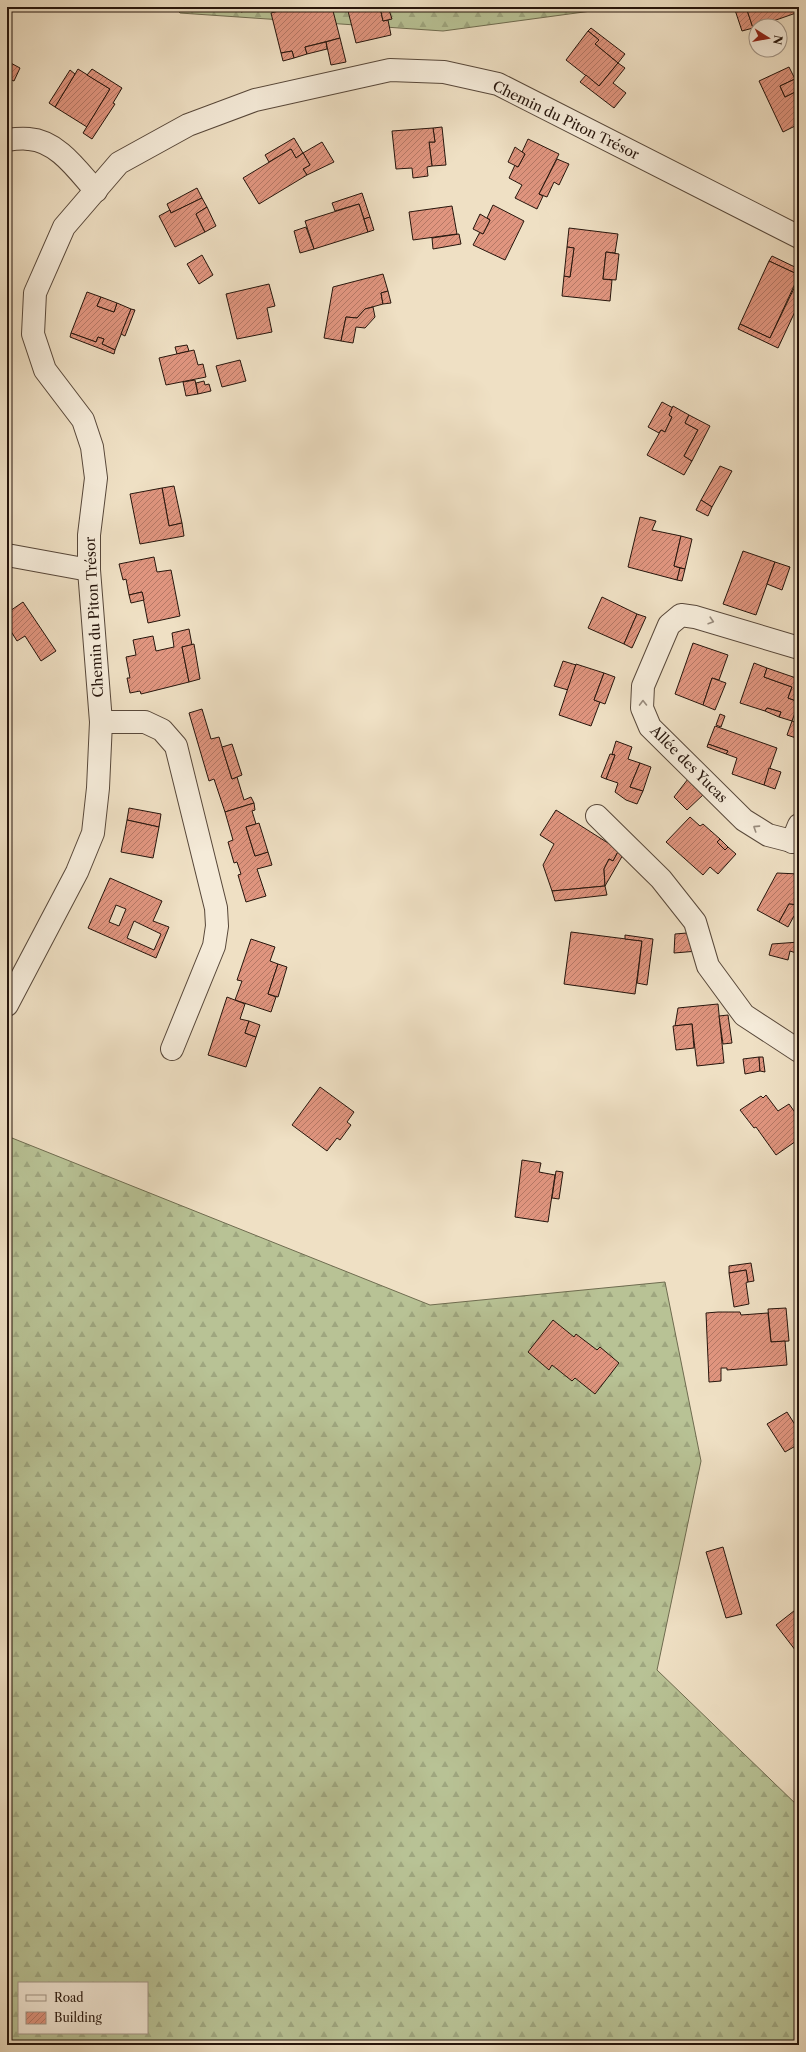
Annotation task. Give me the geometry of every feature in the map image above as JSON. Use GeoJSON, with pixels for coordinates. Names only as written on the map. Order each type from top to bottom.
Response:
{"type":"FeatureCollection","features":[{"type":"Feature","properties":{"kind":"street","name":"Chemin du Piton Trésor"},"geometry":{"type":"LineString","coordinates":[[7,1005],[77,872],[94,833],[101,722],[89,570],[89,536],[96,478],[92,447],[83,420],[46,370],[33,334],[35,293],[64,228],[119,163],[188,125],[255,100],[390,70],[444,72],[498,84],[799,237]]}},
{"type":"Feature","properties":{"kind":"street"},"geometry":{"type":"LineString","coordinates":[[7,140],[29,139],[44,142],[62,154],[96,191]]}},
{"type":"Feature","properties":{"kind":"street"},"geometry":{"type":"LineString","coordinates":[[7,555],[89,570]]}},
{"type":"Feature","properties":{"kind":"street","name":"Allée des Yucas"},"geometry":{"type":"LineString","coordinates":[[797,837],[768,835],[744,820],[650,728],[642,708],[644,686],[669,625],[681,616],[695,616],[799,648]]}},
{"type":"Feature","properties":{"kind":"street"},"geometry":{"type":"LineString","coordinates":[[101,722],[144,722],[162,730],[176,746],[216,908],[217,926],[214,946],[172,1049]]}},
{"type":"Feature","properties":{"kind":"street"},"geometry":{"type":"LineString","coordinates":[[597,816],[661,879],[695,922],[708,966],[744,1014],[799,1052]]}},
{"type":"Feature","properties":{"kind":"green space"},"geometry":{"type":"Polygon","coordinates":[[[174,7],[621,7],[443,31],[180,13],[174,7]]]}},
{"type":"Feature","properties":{"kind":"green space"},"geometry":{"type":"Polygon","coordinates":[[[7,1136],[430,1305],[665,1282],[701,1461],[657,1670],[799,1807],[799,2045],[7,2045],[7,1136]]]}},
{"type":"Feature","properties":{"kind":"building"},"geometry":{"type":"Polygon","coordinates":[[[239,7],[257,7],[257,8],[241,12],[239,7]]]}},
{"type":"Feature","properties":{"kind":"building"},"geometry":{"type":"Polygon","coordinates":[[[294,7],[307,7],[308,10],[317,7],[332,7],[340,38],[305,47],[307,54],[294,58],[292,51],[281,53],[271,13],[294,7]]]}},
{"type":"Feature","properties":{"kind":"building"},"geometry":{"type":"Polygon","coordinates":[[[347,7],[380,7],[383,21],[388,20],[391,35],[356,43],[347,7]]]}},
{"type":"Feature","properties":{"kind":"building"},"geometry":{"type":"Polygon","coordinates":[[[380,7],[388,7],[392,19],[383,21],[380,7]]]}},
{"type":"Feature","properties":{"kind":"building"},"geometry":{"type":"Polygon","coordinates":[[[734,7],[746,7],[750,18],[748,18],[748,29],[742,31],[734,7]]]}},
{"type":"Feature","properties":{"kind":"building"},"geometry":{"type":"Polygon","coordinates":[[[746,7],[794,7],[796,13],[782,18],[750,18],[746,7]]]}},
{"type":"Feature","properties":{"kind":"building"},"geometry":{"type":"Polygon","coordinates":[[[591,28],[625,54],[618,63],[595,44],[599,40],[588,31],[591,28]]]}},
{"type":"Feature","properties":{"kind":"building"},"geometry":{"type":"Polygon","coordinates":[[[588,31],[599,40],[595,44],[618,63],[599,86],[566,60],[588,31]]]}},
{"type":"Feature","properties":{"kind":"building"},"geometry":{"type":"Polygon","coordinates":[[[340,38],[346,62],[331,65],[326,42],[340,38]]]}},
{"type":"Feature","properties":{"kind":"building"},"geometry":{"type":"Polygon","coordinates":[[[326,42],[327,49],[307,54],[305,47],[326,42]]]}},
{"type":"Feature","properties":{"kind":"building"},"geometry":{"type":"Polygon","coordinates":[[[292,51],[294,58],[283,61],[281,53],[292,51]]]}},
{"type":"Feature","properties":{"kind":"building"},"geometry":{"type":"Polygon","coordinates":[[[7,61],[20,68],[14,81],[7,78],[7,61]]]}},
{"type":"Feature","properties":{"kind":"building"},"geometry":{"type":"Polygon","coordinates":[[[618,63],[625,68],[613,83],[626,93],[614,108],[580,82],[586,75],[599,86],[618,63]]]}},
{"type":"Feature","properties":{"kind":"building"},"geometry":{"type":"Polygon","coordinates":[[[789,67],[795,79],[780,86],[785,97],[799,90],[799,124],[783,132],[759,81],[789,67]]]}},
{"type":"Feature","properties":{"kind":"building"},"geometry":{"type":"Polygon","coordinates":[[[78,69],[110,89],[87,127],[55,107],[78,69]]]}},
{"type":"Feature","properties":{"kind":"building"},"geometry":{"type":"Polygon","coordinates":[[[92,69],[122,88],[113,103],[115,104],[92,139],[83,133],[110,89],[87,75],[92,69]]]}},
{"type":"Feature","properties":{"kind":"building"},"geometry":{"type":"Polygon","coordinates":[[[70,70],[75,74],[55,107],[49,103],[70,70]]]}},
{"type":"Feature","properties":{"kind":"building"},"geometry":{"type":"Polygon","coordinates":[[[795,79],[799,90],[785,97],[780,86],[795,79]]]}},
{"type":"Feature","properties":{"kind":"building"},"geometry":{"type":"Polygon","coordinates":[[[442,127],[446,165],[432,166],[429,142],[435,142],[433,128],[442,127]]]}},
{"type":"Feature","properties":{"kind":"building"},"geometry":{"type":"Polygon","coordinates":[[[433,128],[435,142],[429,142],[432,166],[427,167],[428,176],[413,178],[412,168],[396,169],[392,131],[433,128]]]}},
{"type":"Feature","properties":{"kind":"building"},"geometry":{"type":"Polygon","coordinates":[[[294,138],[303,153],[296,158],[291,149],[269,162],[265,155],[294,138]]]}},
{"type":"Feature","properties":{"kind":"building"},"geometry":{"type":"Polygon","coordinates":[[[528,139],[559,154],[539,194],[543,196],[537,209],[515,198],[522,185],[509,178],[515,165],[518,167],[525,154],[522,152],[528,139]]]}},
{"type":"Feature","properties":{"kind":"building"},"geometry":{"type":"Polygon","coordinates":[[[322,142],[334,162],[307,175],[303,169],[310,165],[303,153],[322,142]]]}},
{"type":"Feature","properties":{"kind":"building"},"geometry":{"type":"Polygon","coordinates":[[[515,147],[525,154],[518,167],[508,162],[515,147]]]}},
{"type":"Feature","properties":{"kind":"building"},"geometry":{"type":"Polygon","coordinates":[[[291,149],[296,158],[303,153],[310,165],[303,169],[307,175],[259,204],[243,178],[291,149]]]}},
{"type":"Feature","properties":{"kind":"building"},"geometry":{"type":"Polygon","coordinates":[[[557,159],[569,164],[559,185],[554,182],[547,197],[539,194],[557,159]]]}},
{"type":"Feature","properties":{"kind":"building"},"geometry":{"type":"Polygon","coordinates":[[[197,188],[202,198],[171,213],[167,204],[197,188]]]}},
{"type":"Feature","properties":{"kind":"building"},"geometry":{"type":"Polygon","coordinates":[[[362,193],[370,217],[364,219],[359,204],[335,211],[332,203],[362,193]]]}},
{"type":"Feature","properties":{"kind":"building"},"geometry":{"type":"Polygon","coordinates":[[[202,198],[207,207],[196,214],[205,232],[175,247],[159,216],[170,210],[171,213],[202,198]]]}},
{"type":"Feature","properties":{"kind":"building"},"geometry":{"type":"Polygon","coordinates":[[[359,204],[368,232],[314,249],[305,221],[359,204]]]}},
{"type":"Feature","properties":{"kind":"building"},"geometry":{"type":"Polygon","coordinates":[[[493,205],[524,221],[505,260],[473,245],[480,232],[483,234],[490,220],[487,218],[493,205]]]}},
{"type":"Feature","properties":{"kind":"building"},"geometry":{"type":"Polygon","coordinates":[[[452,206],[457,234],[413,240],[409,212],[452,206]]]}},
{"type":"Feature","properties":{"kind":"building"},"geometry":{"type":"Polygon","coordinates":[[[207,207],[216,226],[205,232],[196,214],[207,207]]]}},
{"type":"Feature","properties":{"kind":"building"},"geometry":{"type":"Polygon","coordinates":[[[480,214],[490,220],[483,234],[473,229],[480,214]]]}},
{"type":"Feature","properties":{"kind":"building"},"geometry":{"type":"Polygon","coordinates":[[[370,217],[374,230],[368,232],[364,219],[370,217]]]}},
{"type":"Feature","properties":{"kind":"building"},"geometry":{"type":"Polygon","coordinates":[[[306,227],[314,249],[300,253],[294,231],[306,227]]]}},
{"type":"Feature","properties":{"kind":"building"},"geometry":{"type":"Polygon","coordinates":[[[569,228],[618,234],[615,253],[606,252],[603,279],[612,280],[610,301],[562,296],[564,276],[570,277],[574,248],[567,247],[569,228]]]}},
{"type":"Feature","properties":{"kind":"building"},"geometry":{"type":"Polygon","coordinates":[[[459,234],[461,244],[433,249],[432,238],[459,234]]]}},
{"type":"Feature","properties":{"kind":"building"},"geometry":{"type":"Polygon","coordinates":[[[567,247],[574,248],[570,277],[564,276],[567,247]]]}},
{"type":"Feature","properties":{"kind":"building"},"geometry":{"type":"Polygon","coordinates":[[[606,252],[619,254],[616,280],[603,279],[606,252]]]}},
{"type":"Feature","properties":{"kind":"building"},"geometry":{"type":"Polygon","coordinates":[[[202,255],[213,275],[199,284],[187,264],[202,255]]]}},
{"type":"Feature","properties":{"kind":"building"},"geometry":{"type":"Polygon","coordinates":[[[772,256],[799,269],[799,275],[769,261],[772,256]]]}},
{"type":"Feature","properties":{"kind":"building"},"geometry":{"type":"Polygon","coordinates":[[[769,261],[799,275],[770,338],[740,324],[769,261]]]}},
{"type":"Feature","properties":{"kind":"building"},"geometry":{"type":"Polygon","coordinates":[[[383,274],[388,291],[381,293],[383,304],[365,309],[357,318],[346,317],[341,341],[324,338],[333,287],[383,274]]]}},
{"type":"Feature","properties":{"kind":"building"},"geometry":{"type":"Polygon","coordinates":[[[799,278],[799,290],[796,296],[799,298],[799,303],[778,348],[738,329],[740,324],[770,338],[799,278]]]}},
{"type":"Feature","properties":{"kind":"building"},"geometry":{"type":"Polygon","coordinates":[[[269,284],[275,306],[267,308],[272,332],[237,339],[226,294],[269,284]]]}},
{"type":"Feature","properties":{"kind":"building"},"geometry":{"type":"Polygon","coordinates":[[[388,291],[391,303],[383,304],[381,293],[388,291]]]}},
{"type":"Feature","properties":{"kind":"building"},"geometry":{"type":"Polygon","coordinates":[[[87,292],[101,297],[97,306],[114,312],[117,303],[131,309],[115,350],[102,344],[104,339],[98,337],[96,342],[71,333],[87,292]]]}},
{"type":"Feature","properties":{"kind":"building"},"geometry":{"type":"Polygon","coordinates":[[[101,297],[117,303],[114,312],[97,306],[101,297]]]}},
{"type":"Feature","properties":{"kind":"building"},"geometry":{"type":"Polygon","coordinates":[[[373,307],[375,317],[365,328],[356,327],[353,343],[341,341],[346,317],[357,318],[365,309],[373,307]]]}},
{"type":"Feature","properties":{"kind":"building"},"geometry":{"type":"Polygon","coordinates":[[[131,309],[135,310],[125,336],[121,334],[131,309]]]}},
{"type":"Feature","properties":{"kind":"building"},"geometry":{"type":"Polygon","coordinates":[[[71,333],[96,342],[98,337],[104,339],[102,344],[115,350],[114,354],[70,337],[71,333]]]}},
{"type":"Feature","properties":{"kind":"building"},"geometry":{"type":"Polygon","coordinates":[[[187,345],[189,351],[177,354],[175,347],[187,345]]]}},
{"type":"Feature","properties":{"kind":"building"},"geometry":{"type":"Polygon","coordinates":[[[194,350],[198,365],[203,364],[206,377],[166,385],[159,358],[194,350]]]}},
{"type":"Feature","properties":{"kind":"building"},"geometry":{"type":"Polygon","coordinates":[[[240,360],[246,381],[222,387],[216,366],[240,360]]]}},
{"type":"Feature","properties":{"kind":"building"},"geometry":{"type":"Polygon","coordinates":[[[195,380],[198,394],[186,396],[183,382],[195,380]]]}},
{"type":"Feature","properties":{"kind":"building"},"geometry":{"type":"Polygon","coordinates":[[[204,381],[205,385],[209,384],[211,391],[198,394],[196,383],[204,381]]]}},
{"type":"Feature","properties":{"kind":"building"},"geometry":{"type":"Polygon","coordinates":[[[662,402],[673,408],[669,415],[672,417],[665,432],[661,430],[659,433],[648,427],[662,402]]]}},
{"type":"Feature","properties":{"kind":"building"},"geometry":{"type":"Polygon","coordinates":[[[673,406],[689,415],[685,423],[698,430],[684,456],[692,461],[684,475],[647,455],[661,430],[665,432],[672,417],[669,415],[673,406]]]}},
{"type":"Feature","properties":{"kind":"building"},"geometry":{"type":"Polygon","coordinates":[[[689,415],[710,426],[692,461],[684,456],[698,430],[685,423],[689,415]]]}},
{"type":"Feature","properties":{"kind":"building"},"geometry":{"type":"Polygon","coordinates":[[[720,466],[732,471],[712,507],[701,500],[720,466]]]}},
{"type":"Feature","properties":{"kind":"building"},"geometry":{"type":"Polygon","coordinates":[[[174,486],[182,523],[169,526],[162,488],[174,486]]]}},
{"type":"Feature","properties":{"kind":"building"},"geometry":{"type":"Polygon","coordinates":[[[162,488],[169,526],[182,523],[184,536],[140,544],[130,494],[162,488]]]}},
{"type":"Feature","properties":{"kind":"building"},"geometry":{"type":"Polygon","coordinates":[[[701,500],[712,507],[708,516],[696,510],[701,500]]]}},
{"type":"Feature","properties":{"kind":"building"},"geometry":{"type":"Polygon","coordinates":[[[640,517],[656,521],[652,530],[681,536],[674,566],[680,568],[677,580],[628,567],[640,517]]]}},
{"type":"Feature","properties":{"kind":"building"},"geometry":{"type":"Polygon","coordinates":[[[681,536],[692,539],[685,569],[674,566],[681,536]]]}},
{"type":"Feature","properties":{"kind":"building"},"geometry":{"type":"Polygon","coordinates":[[[743,551],[775,562],[756,615],[723,604],[743,551]]]}},
{"type":"Feature","properties":{"kind":"building"},"geometry":{"type":"Polygon","coordinates":[[[154,557],[157,572],[171,570],[180,616],[148,623],[142,592],[129,595],[126,579],[123,580],[119,564],[154,557]]]}},
{"type":"Feature","properties":{"kind":"building"},"geometry":{"type":"Polygon","coordinates":[[[775,562],[790,567],[782,590],[767,584],[775,562]]]}},
{"type":"Feature","properties":{"kind":"building"},"geometry":{"type":"Polygon","coordinates":[[[680,568],[685,569],[682,581],[677,580],[680,568]]]}},
{"type":"Feature","properties":{"kind":"building"},"geometry":{"type":"Polygon","coordinates":[[[142,592],[144,600],[131,603],[129,595],[142,592]]]}},
{"type":"Feature","properties":{"kind":"building"},"geometry":{"type":"Polygon","coordinates":[[[602,597],[637,614],[624,644],[588,628],[602,597]]]}},
{"type":"Feature","properties":{"kind":"building"},"geometry":{"type":"Polygon","coordinates":[[[23,602],[56,651],[41,661],[25,636],[17,641],[7,625],[7,613],[23,602]]]}},
{"type":"Feature","properties":{"kind":"building"},"geometry":{"type":"Polygon","coordinates":[[[637,614],[646,617],[632,648],[624,644],[637,614]]]}},
{"type":"Feature","properties":{"kind":"building"},"geometry":{"type":"Polygon","coordinates":[[[189,629],[192,645],[182,647],[189,682],[141,694],[140,691],[130,693],[127,678],[130,678],[126,657],[136,655],[133,640],[153,636],[156,651],[174,647],[172,633],[189,629]]]}},
{"type":"Feature","properties":{"kind":"building"},"geometry":{"type":"Polygon","coordinates":[[[693,643],[728,655],[719,680],[712,678],[703,705],[675,694],[693,643]]]}},
{"type":"Feature","properties":{"kind":"building"},"geometry":{"type":"Polygon","coordinates":[[[194,644],[200,679],[189,682],[182,647],[194,644]]]}},
{"type":"Feature","properties":{"kind":"building"},"geometry":{"type":"Polygon","coordinates":[[[563,661],[576,665],[568,690],[554,686],[563,661]]]}},
{"type":"Feature","properties":{"kind":"building"},"geometry":{"type":"Polygon","coordinates":[[[754,663],[767,668],[764,677],[792,687],[788,698],[799,702],[792,721],[779,717],[781,712],[767,708],[765,711],[740,703],[754,663]]]}},
{"type":"Feature","properties":{"kind":"building"},"geometry":{"type":"Polygon","coordinates":[[[576,664],[604,673],[594,700],[600,702],[591,726],[559,715],[576,664]]]}},
{"type":"Feature","properties":{"kind":"building"},"geometry":{"type":"Polygon","coordinates":[[[767,668],[799,679],[799,702],[788,698],[792,687],[764,677],[767,668]]]}},
{"type":"Feature","properties":{"kind":"building"},"geometry":{"type":"Polygon","coordinates":[[[604,673],[615,677],[605,704],[594,700],[604,673]]]}},
{"type":"Feature","properties":{"kind":"building"},"geometry":{"type":"Polygon","coordinates":[[[712,678],[726,683],[715,710],[703,705],[712,678]]]}},
{"type":"Feature","properties":{"kind":"building"},"geometry":{"type":"Polygon","coordinates":[[[767,708],[781,712],[779,717],[765,711],[767,708]]]}},
{"type":"Feature","properties":{"kind":"building"},"geometry":{"type":"Polygon","coordinates":[[[202,709],[211,739],[219,737],[232,779],[237,777],[244,800],[251,797],[254,803],[225,812],[214,779],[209,781],[189,713],[202,709]]]}},
{"type":"Feature","properties":{"kind":"building"},"geometry":{"type":"Polygon","coordinates":[[[720,714],[725,716],[721,727],[716,725],[720,714]]]}},
{"type":"Feature","properties":{"kind":"building"},"geometry":{"type":"Polygon","coordinates":[[[792,721],[799,724],[799,739],[787,735],[792,721]]]}},
{"type":"Feature","properties":{"kind":"building"},"geometry":{"type":"Polygon","coordinates":[[[715,726],[777,748],[764,785],[732,774],[737,758],[726,754],[728,751],[708,744],[715,726]]]}},
{"type":"Feature","properties":{"kind":"building"},"geometry":{"type":"Polygon","coordinates":[[[616,741],[632,747],[628,759],[640,763],[630,787],[643,791],[637,804],[626,800],[615,792],[618,783],[606,779],[615,755],[612,754],[616,741]]]}},
{"type":"Feature","properties":{"kind":"building"},"geometry":{"type":"Polygon","coordinates":[[[232,744],[242,775],[232,779],[222,747],[232,744]]]}},
{"type":"Feature","properties":{"kind":"building"},"geometry":{"type":"Polygon","coordinates":[[[708,744],[728,751],[726,754],[707,747],[708,744]]]}},
{"type":"Feature","properties":{"kind":"building"},"geometry":{"type":"Polygon","coordinates":[[[610,754],[615,755],[606,779],[601,777],[610,754]]]}},
{"type":"Feature","properties":{"kind":"building"},"geometry":{"type":"Polygon","coordinates":[[[640,763],[651,767],[643,791],[630,787],[640,763]]]}},
{"type":"Feature","properties":{"kind":"building"},"geometry":{"type":"Polygon","coordinates":[[[769,768],[781,772],[775,789],[764,785],[769,768]]]}},
{"type":"Feature","properties":{"kind":"building"},"geometry":{"type":"Polygon","coordinates":[[[688,779],[704,794],[687,810],[674,797],[688,779]]]}},
{"type":"Feature","properties":{"kind":"building"},"geometry":{"type":"Polygon","coordinates":[[[254,803],[255,810],[252,811],[256,824],[246,827],[255,856],[268,852],[272,865],[257,869],[266,896],[246,902],[238,875],[241,874],[237,862],[234,863],[228,842],[233,840],[225,812],[254,803]]]}},
{"type":"Feature","properties":{"kind":"building"},"geometry":{"type":"Polygon","coordinates":[[[129,808],[161,814],[159,827],[127,820],[129,808]]]}},
{"type":"Feature","properties":{"kind":"building"},"geometry":{"type":"Polygon","coordinates":[[[556,810],[619,850],[613,861],[609,859],[604,869],[605,886],[552,891],[543,865],[554,844],[540,835],[556,810]]]}},
{"type":"Feature","properties":{"kind":"building"},"geometry":{"type":"Polygon","coordinates":[[[690,817],[700,826],[703,824],[720,839],[717,842],[725,850],[728,847],[736,854],[718,874],[710,867],[703,875],[666,842],[690,817]]]}},
{"type":"Feature","properties":{"kind":"building"},"geometry":{"type":"Polygon","coordinates":[[[127,820],[159,827],[153,858],[121,852],[127,820]]]}},
{"type":"Feature","properties":{"kind":"building"},"geometry":{"type":"Polygon","coordinates":[[[259,823],[268,852],[255,856],[246,827],[259,823]]]}},
{"type":"Feature","properties":{"kind":"building"},"geometry":{"type":"Polygon","coordinates":[[[720,839],[728,847],[725,850],[717,842],[720,839]]]}},
{"type":"Feature","properties":{"kind":"building"},"geometry":{"type":"Polygon","coordinates":[[[619,850],[624,853],[605,886],[604,869],[609,859],[613,861],[619,850]]]}},
{"type":"Feature","properties":{"kind":"building"},"geometry":{"type":"Polygon","coordinates":[[[777,873],[799,874],[799,905],[789,904],[779,922],[757,910],[777,873]]]}},
{"type":"Feature","properties":{"kind":"building"},"geometry":{"type":"Polygon","coordinates":[[[110,878],[162,901],[153,921],[169,927],[156,958],[88,928],[110,878]],[[116,905],[109,922],[119,926],[126,909],[116,905]],[[134,921],[127,938],[154,950],[161,934],[134,921]]]}},
{"type":"Feature","properties":{"kind":"building"},"geometry":{"type":"Polygon","coordinates":[[[605,886],[607,895],[555,901],[552,891],[605,886]]]}},
{"type":"Feature","properties":{"kind":"building"},"geometry":{"type":"Polygon","coordinates":[[[789,904],[799,905],[799,916],[794,916],[788,927],[779,922],[789,904]]]}},
{"type":"Feature","properties":{"kind":"building"},"geometry":{"type":"Polygon","coordinates":[[[571,932],[642,941],[635,994],[564,984],[571,932]]]}},
{"type":"Feature","properties":{"kind":"building"},"geometry":{"type":"Polygon","coordinates":[[[687,933],[698,951],[674,953],[675,934],[687,933]]]}},
{"type":"Feature","properties":{"kind":"building"},"geometry":{"type":"Polygon","coordinates":[[[625,935],[653,939],[647,985],[637,983],[642,941],[625,939],[625,935]]]}},
{"type":"Feature","properties":{"kind":"building"},"geometry":{"type":"Polygon","coordinates":[[[251,939],[275,947],[270,961],[278,964],[268,994],[276,997],[271,1012],[235,1000],[242,981],[237,980],[251,939]]]}},
{"type":"Feature","properties":{"kind":"building"},"geometry":{"type":"Polygon","coordinates":[[[799,942],[799,954],[790,951],[788,960],[769,955],[772,944],[799,942]]]}},
{"type":"Feature","properties":{"kind":"building"},"geometry":{"type":"Polygon","coordinates":[[[278,964],[287,967],[278,997],[268,994],[278,964]]]}},
{"type":"Feature","properties":{"kind":"building"},"geometry":{"type":"Polygon","coordinates":[[[227,997],[245,1004],[240,1019],[249,1021],[245,1033],[256,1037],[246,1067],[208,1055],[227,997]]]}},
{"type":"Feature","properties":{"kind":"building"},"geometry":{"type":"Polygon","coordinates":[[[718,1004],[724,1063],[697,1066],[692,1024],[675,1026],[678,1008],[718,1004]]]}},
{"type":"Feature","properties":{"kind":"building"},"geometry":{"type":"Polygon","coordinates":[[[728,1015],[732,1043],[723,1044],[719,1016],[728,1015]]]}},
{"type":"Feature","properties":{"kind":"building"},"geometry":{"type":"Polygon","coordinates":[[[249,1021],[260,1025],[256,1037],[245,1033],[249,1021]]]}},
{"type":"Feature","properties":{"kind":"building"},"geometry":{"type":"Polygon","coordinates":[[[692,1024],[694,1048],[676,1050],[673,1026],[692,1024]]]}},
{"type":"Feature","properties":{"kind":"building"},"geometry":{"type":"Polygon","coordinates":[[[759,1057],[760,1071],[745,1074],[743,1059],[759,1057]]]}},
{"type":"Feature","properties":{"kind":"building"},"geometry":{"type":"Polygon","coordinates":[[[759,1057],[763,1057],[765,1072],[760,1071],[759,1057]]]}},
{"type":"Feature","properties":{"kind":"building"},"geometry":{"type":"Polygon","coordinates":[[[320,1087],[354,1112],[347,1122],[351,1125],[340,1140],[337,1138],[327,1151],[292,1125],[320,1087]]]}},
{"type":"Feature","properties":{"kind":"building"},"geometry":{"type":"Polygon","coordinates":[[[766,1095],[778,1111],[789,1104],[799,1118],[799,1139],[776,1155],[756,1127],[754,1128],[740,1110],[761,1096],[763,1098],[766,1095]]]}},
{"type":"Feature","properties":{"kind":"building"},"geometry":{"type":"Polygon","coordinates":[[[522,1160],[541,1163],[539,1172],[555,1175],[548,1222],[515,1217],[522,1160]]]}},
{"type":"Feature","properties":{"kind":"building"},"geometry":{"type":"Polygon","coordinates":[[[556,1171],[563,1172],[559,1199],[552,1198],[556,1171]]]}},
{"type":"Feature","properties":{"kind":"building"},"geometry":{"type":"Polygon","coordinates":[[[751,1263],[754,1281],[748,1282],[746,1270],[729,1273],[729,1266],[751,1263]]]}},
{"type":"Feature","properties":{"kind":"building"},"geometry":{"type":"Polygon","coordinates":[[[746,1270],[749,1304],[734,1307],[729,1273],[746,1270]]]}},
{"type":"Feature","properties":{"kind":"building"},"geometry":{"type":"Polygon","coordinates":[[[786,1308],[789,1341],[771,1342],[768,1309],[786,1308]]]}},
{"type":"Feature","properties":{"kind":"building"},"geometry":{"type":"Polygon","coordinates":[[[740,1312],[741,1315],[768,1313],[771,1342],[785,1341],[787,1365],[727,1370],[727,1368],[721,1368],[721,1381],[709,1382],[706,1313],[740,1312]]]}},
{"type":"Feature","properties":{"kind":"building"},"geometry":{"type":"Polygon","coordinates":[[[553,1320],[574,1337],[576,1334],[597,1350],[600,1347],[619,1363],[595,1394],[575,1378],[572,1381],[552,1365],[549,1370],[528,1352],[553,1320]]]}},
{"type":"Feature","properties":{"kind":"building"},"geometry":{"type":"Polygon","coordinates":[[[787,1412],[799,1431],[799,1444],[785,1452],[767,1424],[787,1412]]]}},
{"type":"Feature","properties":{"kind":"building"},"geometry":{"type":"Polygon","coordinates":[[[723,1547],[742,1614],[726,1618],[706,1552],[723,1547]]]}},
{"type":"Feature","properties":{"kind":"building"},"geometry":{"type":"Polygon","coordinates":[[[799,1607],[799,1655],[776,1625],[799,1607]]]}}]}
